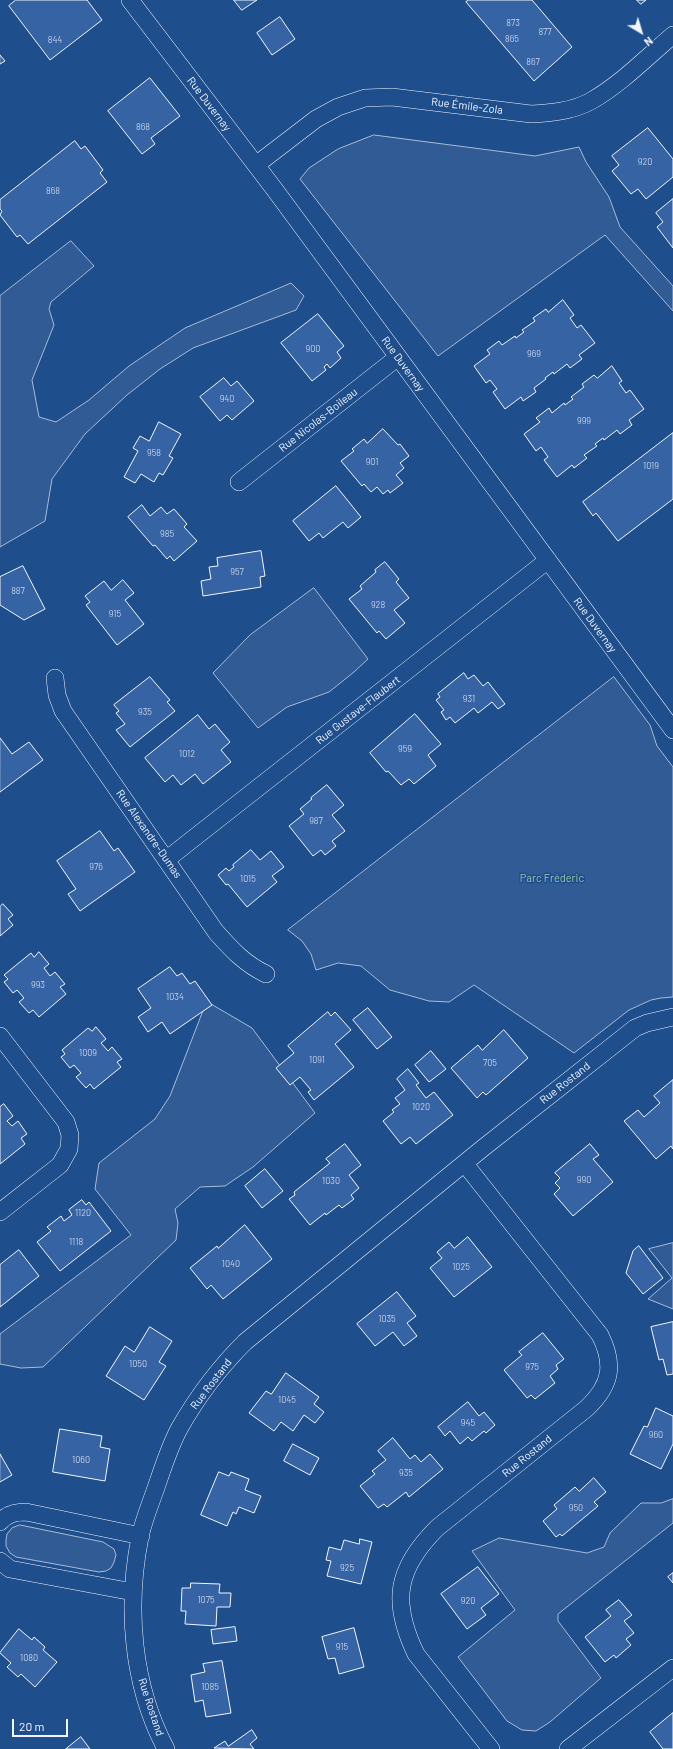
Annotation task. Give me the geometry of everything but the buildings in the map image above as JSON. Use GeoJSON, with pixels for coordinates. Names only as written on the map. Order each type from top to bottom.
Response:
{"type":"FeatureCollection","features":[{"type":"Feature","properties":{"kind":"street","name":"Rue Duvernay"},"geometry":{"type":"LineString","coordinates":[[130,0],[256,165],[673,730]]}},
{"type":"Feature","properties":{"kind":"street","name":"Rue Émile-Zola"},"geometry":{"type":"LineString","coordinates":[[256,165],[316,119],[338,107],[365,98],[392,97],[531,114],[551,113],[571,109],[590,102],[612,87],[673,35]]}},
{"type":"Feature","properties":{"kind":"street","name":"Rue Nicolas-Boileau"},"geometry":{"type":"LineString","coordinates":[[238,482],[398,357]]}},
{"type":"Feature","properties":{"kind":"street","name":"Rue Gustave-Flaubert"},"geometry":{"type":"LineString","coordinates":[[166,860],[548,560]]}},
{"type":"Feature","properties":{"kind":"street","name":"Rue Alexandre-Dumas"},"geometry":{"type":"LineString","coordinates":[[54,678],[57,695],[63,711],[216,932],[233,951],[251,967],[266,974]]}},
{"type":"Feature","properties":{"kind":"street","name":"Rue Rostand"},"geometry":{"type":"LineString","coordinates":[[166,1749],[150,1710],[142,1684],[133,1618],[133,1592],[140,1536],[167,1458],[179,1429],[202,1393],[222,1365],[244,1342],[635,1028],[647,1023],[673,1017]]}},
{"type":"Feature","properties":{"kind":"street"},"geometry":{"type":"LineString","coordinates":[[0,1036],[66,1122],[70,1135],[69,1149],[60,1165],[0,1212]]}},
{"type":"Feature","properties":{"kind":"street","name":"Rue Rostand"},"geometry":{"type":"LineString","coordinates":[[465,1164],[600,1335],[607,1350],[609,1368],[607,1382],[598,1397],[587,1408],[437,1528],[422,1544],[411,1559],[404,1579],[400,1600],[402,1619],[407,1635],[416,1654],[491,1749]]}},
{"type":"Feature","properties":{"kind":"street"},"geometry":{"type":"LineString","coordinates":[[0,1522],[8,1515],[17,1512],[26,1512],[140,1536]]}},
{"type":"Feature","properties":{"kind":"street"},"geometry":{"type":"LineString","coordinates":[[0,1561],[10,1569],[133,1592]]}},
{"type":"Feature","properties":{"kind":"street"},"geometry":{"type":"LineString","coordinates":[[568,1749],[673,1668]]}},
{"type":"Feature","properties":{"kind":"shaded area"},"geometry":{"type":"Polygon","coordinates":[[[374,135],[535,156],[579,147],[586,162],[609,197],[620,227],[673,286],[673,311],[605,235],[438,356],[300,179],[309,168],[338,149],[374,135]]]}},
{"type":"Feature","properties":{"kind":"shaded area"},"geometry":{"type":"Polygon","coordinates":[[[71,241],[94,266],[51,302],[49,309],[54,325],[32,380],[39,417],[56,422],[89,400],[129,366],[185,328],[291,283],[304,296],[296,310],[193,348],[160,369],[127,395],[85,434],[52,479],[45,521],[0,547],[0,296],[71,241]]]}},
{"type":"Feature","properties":{"kind":"shaded area"},"geometry":{"type":"Polygon","coordinates":[[[314,588],[368,659],[329,692],[287,707],[258,728],[213,673],[250,635],[314,588]]]}},
{"type":"Feature","properties":{"kind":"shaded area","name":"Parc Fréderic"},"geometry":{"type":"Polygon","coordinates":[[[614,677],[650,725],[657,746],[673,767],[673,997],[651,1000],[629,1010],[574,1053],[474,985],[449,1002],[429,1001],[390,990],[361,966],[338,963],[316,970],[311,954],[302,941],[288,930],[614,677]]]}},
{"type":"Feature","properties":{"kind":"shaded area"},"geometry":{"type":"Polygon","coordinates":[[[211,1004],[252,1028],[315,1113],[253,1167],[225,1186],[200,1187],[175,1209],[178,1223],[176,1240],[43,1367],[21,1368],[0,1364],[0,1334],[131,1235],[95,1189],[99,1163],[155,1119],[170,1096],[204,1008],[211,1004]]]}},
{"type":"Feature","properties":{"kind":"shaded area"},"geometry":{"type":"Polygon","coordinates":[[[673,1243],[673,1309],[648,1299],[672,1278],[649,1249],[673,1243]]]}},
{"type":"Feature","properties":{"kind":"shaded area"},"geometry":{"type":"Polygon","coordinates":[[[673,1499],[673,1523],[558,1614],[558,1621],[601,1678],[550,1722],[536,1731],[522,1730],[507,1721],[458,1657],[515,1610],[472,1551],[499,1538],[587,1553],[604,1547],[610,1533],[641,1503],[661,1503],[673,1499]]]}},
{"type":"Feature","properties":{"kind":"shaded area"},"geometry":{"type":"Polygon","coordinates":[[[20,1525],[103,1542],[114,1549],[116,1555],[114,1562],[111,1568],[106,1571],[99,1572],[16,1557],[10,1553],[6,1546],[6,1540],[7,1534],[12,1528],[20,1525]]]}}]}
